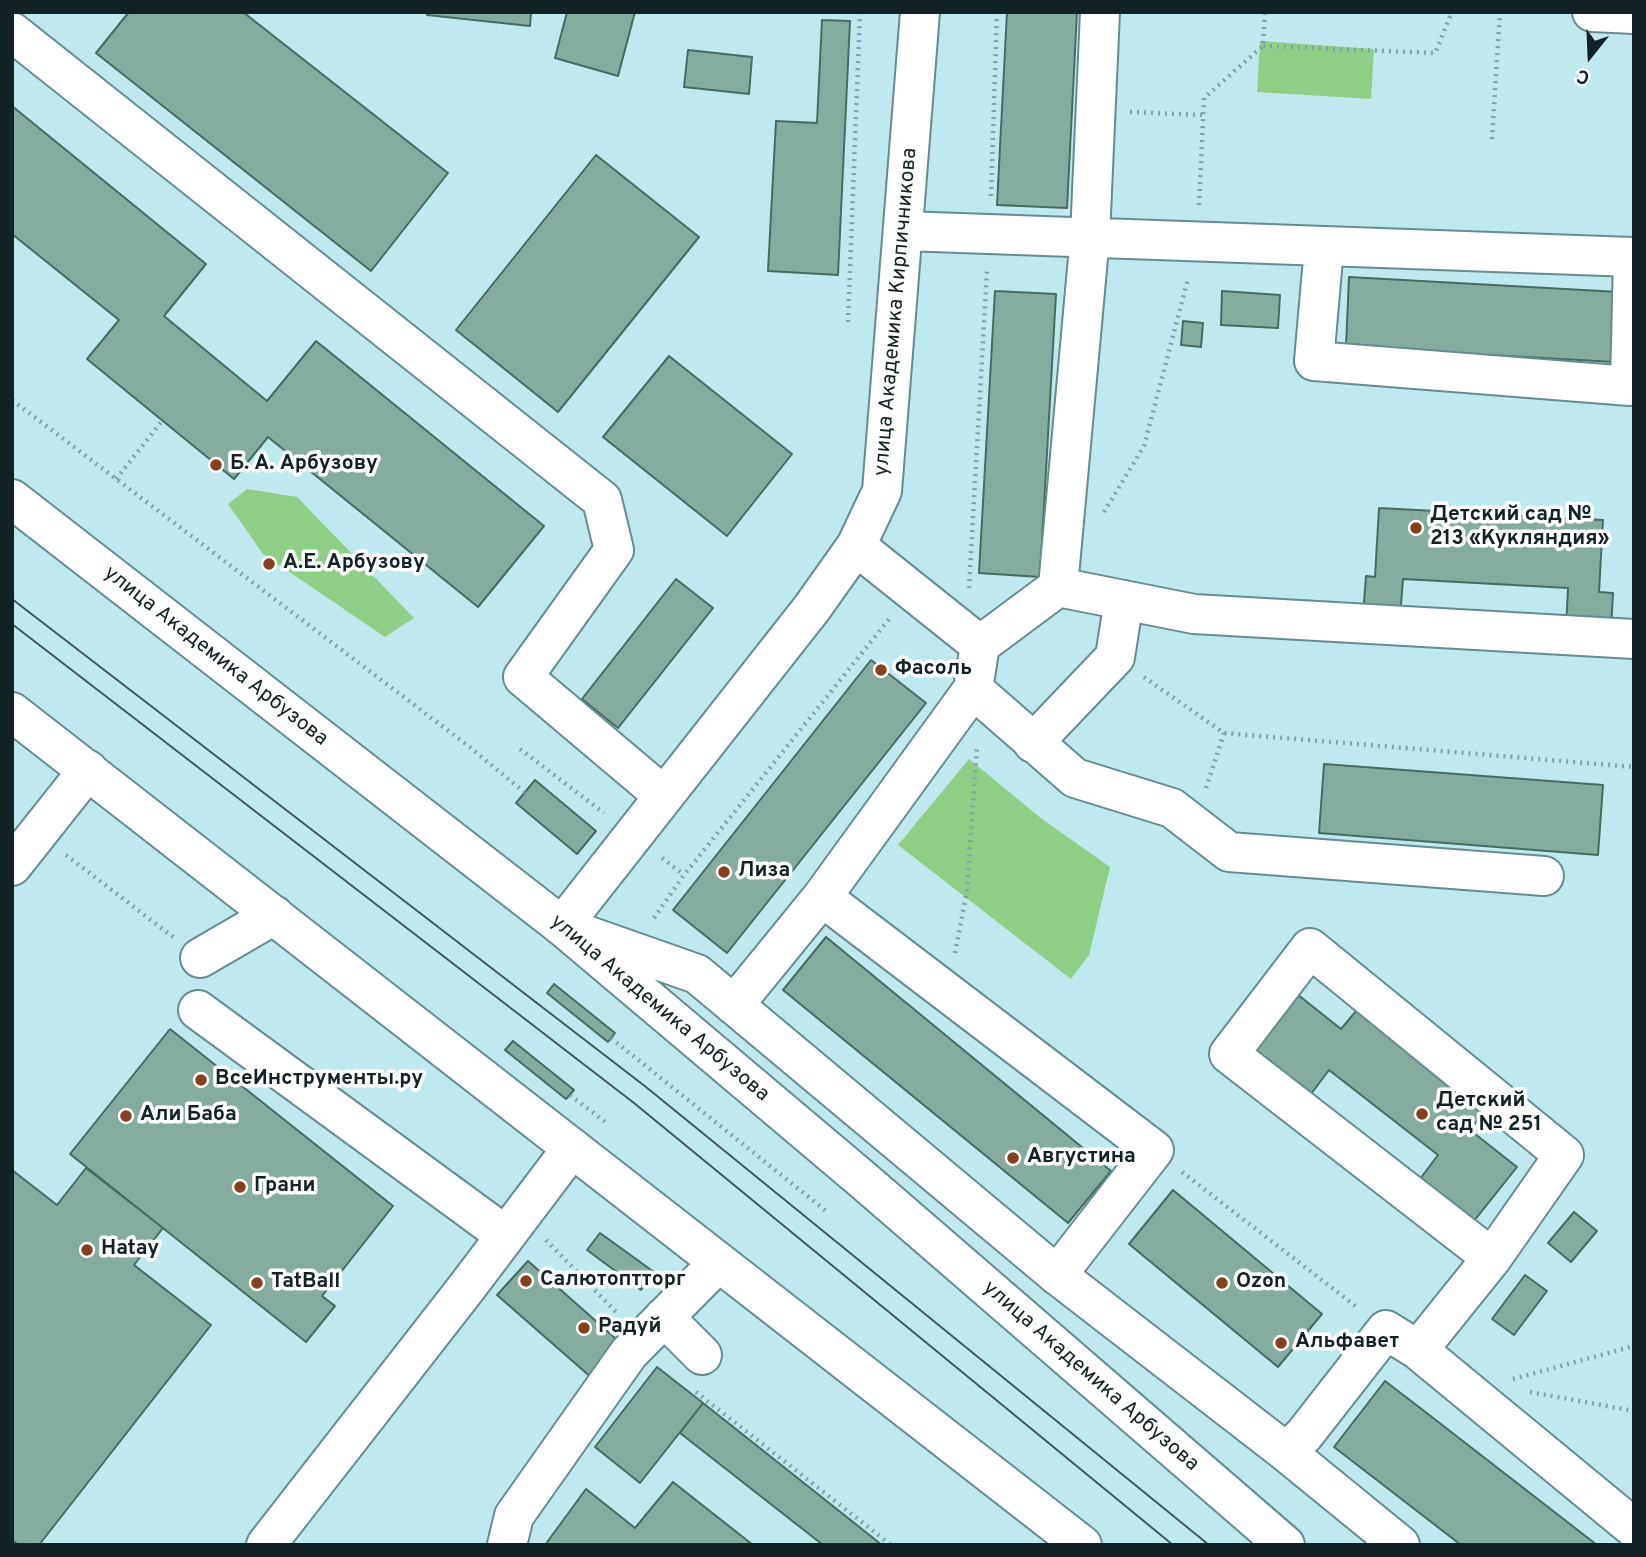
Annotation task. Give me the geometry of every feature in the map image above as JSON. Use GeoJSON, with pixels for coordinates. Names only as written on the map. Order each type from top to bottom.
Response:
{"type":"FeatureCollection","features":[{"type":"Feature","properties":{"kind":"main road","name":"улица Академика Кирпичникова"},"geometry":{"type":"LineString","coordinates":[[562,926],[812,608],[856,546],[882,491],[920,12]]}},
{"type":"Feature","properties":{"kind":"main road"},"geometry":{"type":"LineString","coordinates":[[1058,587],[1090,236],[1101,12]]}},
{"type":"Feature","properties":{"kind":"main road"},"geometry":{"type":"LineString","coordinates":[[1592,12],[1634,14]]}},
{"type":"Feature","properties":{"kind":"main road"},"geometry":{"type":"LineString","coordinates":[[12,32],[602,500],[614,550],[523,677],[664,796]]}},
{"type":"Feature","properties":{"kind":"main road"},"geometry":{"type":"LineString","coordinates":[[904,231],[1633,257],[1630,386],[1314,361],[1324,247]]}},
{"type":"Feature","properties":{"kind":"main road","name":"улица Академика Арбузова"},"geometry":{"type":"LineString","coordinates":[[12,499],[562,926],[1285,1545]]}},
{"type":"Feature","properties":{"kind":"main road"},"geometry":{"type":"LineString","coordinates":[[856,546],[980,645]]}},
{"type":"Feature","properties":{"kind":"main road"},"geometry":{"type":"LineString","coordinates":[[734,1005],[822,897],[973,688],[980,645],[1058,587],[1194,614],[1634,639]]}},
{"type":"Feature","properties":{"kind":"main road"},"geometry":{"type":"LineString","coordinates":[[1033,743],[1115,657],[1124,600]]}},
{"type":"Feature","properties":{"kind":"main road"},"geometry":{"type":"LineString","coordinates":[[973,688],[1075,778],[1172,808],[1229,852],[1544,876]]}},
{"type":"Feature","properties":{"kind":"main road"},"geometry":{"type":"LineString","coordinates":[[12,712],[1082,1545]]}},
{"type":"Feature","properties":{"kind":"main road"},"geometry":{"type":"LineString","coordinates":[[12,866],[88,770]]}},
{"type":"Feature","properties":{"kind":"main road"},"geometry":{"type":"LineString","coordinates":[[822,897],[1154,1150],[1057,1275]]}},
{"type":"Feature","properties":{"kind":"main road"},"geometry":{"type":"LineString","coordinates":[[200,958],[274,915]]}},
{"type":"Feature","properties":{"kind":"main road"},"geometry":{"type":"LineString","coordinates":[[562,926],[697,974],[1057,1275],[1286,1452],[1400,1545]]}},
{"type":"Feature","properties":{"kind":"main road"},"geometry":{"type":"LineString","coordinates":[[1418,1350],[1492,1258],[1564,1155],[1310,947],[1229,1054],[1492,1258]]}},
{"type":"Feature","properties":{"kind":"main road"},"geometry":{"type":"LineString","coordinates":[[198,1010],[512,1224]]}},
{"type":"Feature","properties":{"kind":"main road"},"geometry":{"type":"LineString","coordinates":[[266,1545],[572,1148]]}},
{"type":"Feature","properties":{"kind":"main road"},"geometry":{"type":"LineString","coordinates":[[507,1545],[514,1516],[629,1353],[718,1263]]}},
{"type":"Feature","properties":{"kind":"main road"},"geometry":{"type":"LineString","coordinates":[[653,1329],[696,1371]]}},
{"type":"Feature","properties":{"kind":"main road"},"geometry":{"type":"LineString","coordinates":[[1286,1452],[1304,1435],[1386,1330],[1418,1350],[1634,1528]]}},
{"type":"Feature","properties":{"kind":"path"},"geometry":{"type":"LineString","coordinates":[[848,322],[860,12]]}},
{"type":"Feature","properties":{"kind":"path"},"geometry":{"type":"LineString","coordinates":[[664,926],[653,918],[684,875],[912,590],[968,589],[989,234],[997,12]]}},
{"type":"Feature","properties":{"kind":"path"},"geometry":{"type":"LineString","coordinates":[[1263,46],[1265,12]]}},
{"type":"Feature","properties":{"kind":"path"},"geometry":{"type":"LineString","coordinates":[[1101,516],[1144,446],[1197,242],[1204,98],[1263,46],[1435,53],[1452,12]]}},
{"type":"Feature","properties":{"kind":"path"},"geometry":{"type":"LineString","coordinates":[[1492,139],[1500,12]]}},
{"type":"Feature","properties":{"kind":"path"},"geometry":{"type":"LineString","coordinates":[[1096,110],[1203,115]]}},
{"type":"Feature","properties":{"kind":"path"},"geometry":{"type":"LineString","coordinates":[[12,400],[471,748],[525,793]]}},
{"type":"Feature","properties":{"kind":"path"},"geometry":{"type":"LineString","coordinates":[[116,479],[162,421]]}},
{"type":"Feature","properties":{"kind":"path"},"geometry":{"type":"LineString","coordinates":[[1115,657],[1224,733],[1634,768]]}},
{"type":"Feature","properties":{"kind":"path"},"geometry":{"type":"LineString","coordinates":[[948,993],[967,890],[977,756],[973,688]]}},
{"type":"Feature","properties":{"kind":"path"},"geometry":{"type":"LineString","coordinates":[[1194,825],[1224,733]]}},
{"type":"Feature","properties":{"kind":"path"},"geometry":{"type":"LineString","coordinates":[[520,749],[607,816]]}},
{"type":"Feature","properties":{"kind":"path"},"geometry":{"type":"LineString","coordinates":[[38,833],[200,958]]}},
{"type":"Feature","properties":{"kind":"path"},"geometry":{"type":"LineString","coordinates":[[660,856],[684,875]]}},
{"type":"Feature","properties":{"kind":"path"},"geometry":{"type":"LineString","coordinates":[[611,1038],[826,1211]]}},
{"type":"Feature","properties":{"kind":"path"},"geometry":{"type":"LineString","coordinates":[[1154,1150],[1386,1330]]}},
{"type":"Feature","properties":{"kind":"path"},"geometry":{"type":"LineString","coordinates":[[512,1224],[653,1329]]}},
{"type":"Feature","properties":{"kind":"path"},"geometry":{"type":"LineString","coordinates":[[1504,1382],[1634,1346]]}},
{"type":"Feature","properties":{"kind":"path"},"geometry":{"type":"LineString","coordinates":[[696,1371],[891,1545]]}},
{"type":"Feature","properties":{"kind":"path"},"geometry":{"type":"LineString","coordinates":[[1517,1390],[1634,1411]]}},
{"type":"Feature","properties":{"kind":"green space"},"geometry":{"type":"Polygon","coordinates":[[[1260,41],[1374,49],[1371,99],[1257,92],[1260,41]]]}},
{"type":"Feature","properties":{"kind":"green space"},"geometry":{"type":"Polygon","coordinates":[[[247,489],[297,497],[414,618],[385,637],[263,554],[228,504],[247,489]]]}},
{"type":"Feature","properties":{"kind":"green space"},"geometry":{"type":"Polygon","coordinates":[[[969,759],[1042,819],[1110,867],[1089,955],[1071,979],[898,845],[969,759]]]}},
{"type":"Feature","properties":{"kind":"building"},"geometry":{"type":"Polygon","coordinates":[[[129,12],[243,12],[448,173],[371,271],[96,53],[129,12]]]}},
{"type":"Feature","properties":{"kind":"building"},"geometry":{"type":"Polygon","coordinates":[[[427,12],[531,12],[530,26],[427,15],[427,12]]]}},
{"type":"Feature","properties":{"kind":"building"},"geometry":{"type":"Polygon","coordinates":[[[567,12],[635,12],[618,76],[555,58],[567,12]]]}},
{"type":"Feature","properties":{"kind":"building"},"geometry":{"type":"Polygon","coordinates":[[[1007,12],[1077,12],[1067,208],[997,205],[1007,12]]]}},
{"type":"Feature","properties":{"kind":"building"},"geometry":{"type":"Polygon","coordinates":[[[822,20],[850,21],[838,275],[768,271],[776,121],[817,123],[822,20]]]}},
{"type":"Feature","properties":{"kind":"building"},"geometry":{"type":"Polygon","coordinates":[[[688,50],[752,57],[749,94],[684,87],[688,50]]]}},
{"type":"Feature","properties":{"kind":"building"},"geometry":{"type":"Polygon","coordinates":[[[12,106],[206,264],[164,316],[267,401],[316,341],[544,526],[478,607],[268,437],[234,479],[87,359],[119,320],[12,234],[12,106]]]}},
{"type":"Feature","properties":{"kind":"building"},"geometry":{"type":"Polygon","coordinates":[[[596,155],[699,237],[558,412],[456,330],[596,155]]]}},
{"type":"Feature","properties":{"kind":"building"},"geometry":{"type":"Polygon","coordinates":[[[1349,277],[1619,292],[1615,362],[1346,347],[1349,277]]]}},
{"type":"Feature","properties":{"kind":"building"},"geometry":{"type":"Polygon","coordinates":[[[995,291],[1056,294],[1040,577],[979,573],[995,291]]]}},
{"type":"Feature","properties":{"kind":"building"},"geometry":{"type":"Polygon","coordinates":[[[1222,291],[1280,295],[1278,328],[1221,325],[1222,291]]]}},
{"type":"Feature","properties":{"kind":"building"},"geometry":{"type":"Polygon","coordinates":[[[1183,321],[1203,323],[1201,347],[1181,345],[1183,321]]]}},
{"type":"Feature","properties":{"kind":"building"},"geometry":{"type":"Polygon","coordinates":[[[669,356],[792,454],[727,536],[603,437],[669,356]]]}},
{"type":"Feature","properties":{"kind":"building"},"geometry":{"type":"Polygon","coordinates":[[[1379,508],[1603,520],[1599,592],[1613,593],[1611,630],[1566,628],[1568,588],[1403,579],[1400,617],[1363,615],[1366,576],[1375,577],[1379,508]]]}},
{"type":"Feature","properties":{"kind":"building"},"geometry":{"type":"Polygon","coordinates":[[[676,579],[713,608],[618,728],[582,699],[676,579]]]}},
{"type":"Feature","properties":{"kind":"building"},"geometry":{"type":"Polygon","coordinates":[[[871,660],[926,703],[727,953],[673,910],[871,660]]]}},
{"type":"Feature","properties":{"kind":"building"},"geometry":{"type":"Polygon","coordinates":[[[1324,764],[1603,785],[1598,855],[1319,833],[1324,764]]]}},
{"type":"Feature","properties":{"kind":"building"},"geometry":{"type":"Polygon","coordinates":[[[535,780],[596,831],[577,854],[516,803],[535,780]]]}},
{"type":"Feature","properties":{"kind":"building"},"geometry":{"type":"Polygon","coordinates":[[[826,937],[1111,1171],[1068,1223],[783,990],[826,937]]]}},
{"type":"Feature","properties":{"kind":"building"},"geometry":{"type":"Polygon","coordinates":[[[554,984],[615,1033],[608,1042],[547,993],[554,984]]]}},
{"type":"Feature","properties":{"kind":"building"},"geometry":{"type":"Polygon","coordinates":[[[1297,994],[1341,1029],[1362,1004],[1490,1104],[1470,1130],[1517,1167],[1474,1221],[1420,1179],[1438,1155],[1329,1070],[1311,1094],[1254,1049],[1297,994]]]}},
{"type":"Feature","properties":{"kind":"building","name":"Грани"},"geometry":{"type":"Polygon","coordinates":[[[170,1029],[393,1206],[322,1296],[335,1306],[306,1342],[70,1154],[170,1029]]]}},
{"type":"Feature","properties":{"kind":"building"},"geometry":{"type":"Polygon","coordinates":[[[513,1041],[574,1090],[566,1099],[505,1050],[513,1041]]]}},
{"type":"Feature","properties":{"kind":"building"},"geometry":{"type":"Polygon","coordinates":[[[86,1168],[163,1228],[134,1265],[211,1325],[39,1545],[19,1545],[12,1540],[12,1170],[57,1205],[86,1168]]]}},
{"type":"Feature","properties":{"kind":"building"},"geometry":{"type":"Polygon","coordinates":[[[1173,1190],[1322,1314],[1278,1367],[1129,1244],[1173,1190]]]}},
{"type":"Feature","properties":{"kind":"building"},"geometry":{"type":"Polygon","coordinates":[[[1574,1212],[1597,1231],[1571,1262],[1548,1243],[1574,1212]]]}},
{"type":"Feature","properties":{"kind":"building"},"geometry":{"type":"Polygon","coordinates":[[[600,1233],[654,1272],[641,1290],[587,1250],[600,1233]]]}},
{"type":"Feature","properties":{"kind":"building"},"geometry":{"type":"Polygon","coordinates":[[[528,1261],[623,1345],[593,1379],[497,1295],[528,1261]]]}},
{"type":"Feature","properties":{"kind":"building"},"geometry":{"type":"Polygon","coordinates":[[[1525,1275],[1547,1291],[1514,1335],[1492,1319],[1525,1275]]]}},
{"type":"Feature","properties":{"kind":"building"},"geometry":{"type":"Polygon","coordinates":[[[657,1367],[703,1403],[640,1483],[595,1447],[657,1367]]]}},
{"type":"Feature","properties":{"kind":"building"},"geometry":{"type":"Polygon","coordinates":[[[1385,1381],[1597,1545],[1461,1545],[1334,1447],[1385,1381]]]}},
{"type":"Feature","properties":{"kind":"building"},"geometry":{"type":"Polygon","coordinates":[[[703,1403],[882,1545],[823,1545],[680,1433],[703,1403]]]}},
{"type":"Feature","properties":{"kind":"building"},"geometry":{"type":"Polygon","coordinates":[[[673,1482],[753,1545],[545,1545],[586,1489],[635,1528],[673,1482]]]}},
{"type":"Feature","properties":{"kind":"tram line"},"geometry":{"type":"LineString","coordinates":[[12,599],[646,1087],[1209,1545]]}},
{"type":"Feature","properties":{"kind":"tram line"},"geometry":{"type":"LineString","coordinates":[[12,624],[634,1103],[1173,1545]]}},
{"type":"Feature","properties":{"kind":"place","name":"Б. А. Арбузову"},"geometry":{"type":"Point","coordinates":[216,465]}},
{"type":"Feature","properties":{"kind":"place","name":"Детский сад № 213 «Кукляндия»"},"geometry":{"type":"Point","coordinates":[1416,528]}},
{"type":"Feature","properties":{"kind":"place","name":"А.Е. Арбузову"},"geometry":{"type":"Point","coordinates":[269,564]}},
{"type":"Feature","properties":{"kind":"place","name":"Фасоль"},"geometry":{"type":"Point","coordinates":[881,670]}},
{"type":"Feature","properties":{"kind":"place","name":"Лиза"},"geometry":{"type":"Point","coordinates":[724,872]}},
{"type":"Feature","properties":{"kind":"place","name":"ВсеИнструменты.ру"},"geometry":{"type":"Point","coordinates":[201,1080]}},
{"type":"Feature","properties":{"kind":"place","name":"Детский сад № 251"},"geometry":{"type":"Point","coordinates":[1422,1114]}},
{"type":"Feature","properties":{"kind":"place","name":"Али Баба"},"geometry":{"type":"Point","coordinates":[126,1116]}},
{"type":"Feature","properties":{"kind":"place","name":"Августина"},"geometry":{"type":"Point","coordinates":[1013,1158]}},
{"type":"Feature","properties":{"kind":"place","name":"Грани"},"geometry":{"type":"Point","coordinates":[240,1187]}},
{"type":"Feature","properties":{"kind":"place","name":"Hatay"},"geometry":{"type":"Point","coordinates":[87,1250]}},
{"type":"Feature","properties":{"kind":"place","name":"Салютоптторг"},"geometry":{"type":"Point","coordinates":[526,1281]}},
{"type":"Feature","properties":{"kind":"place","name":"TatBall"},"geometry":{"type":"Point","coordinates":[257,1283]}},
{"type":"Feature","properties":{"kind":"place","name":"Ozon"},"geometry":{"type":"Point","coordinates":[1222,1283]}},
{"type":"Feature","properties":{"kind":"place","name":"Радуй"},"geometry":{"type":"Point","coordinates":[584,1328]}},
{"type":"Feature","properties":{"kind":"place","name":"Альфавет"},"geometry":{"type":"Point","coordinates":[1281,1343]}}]}
